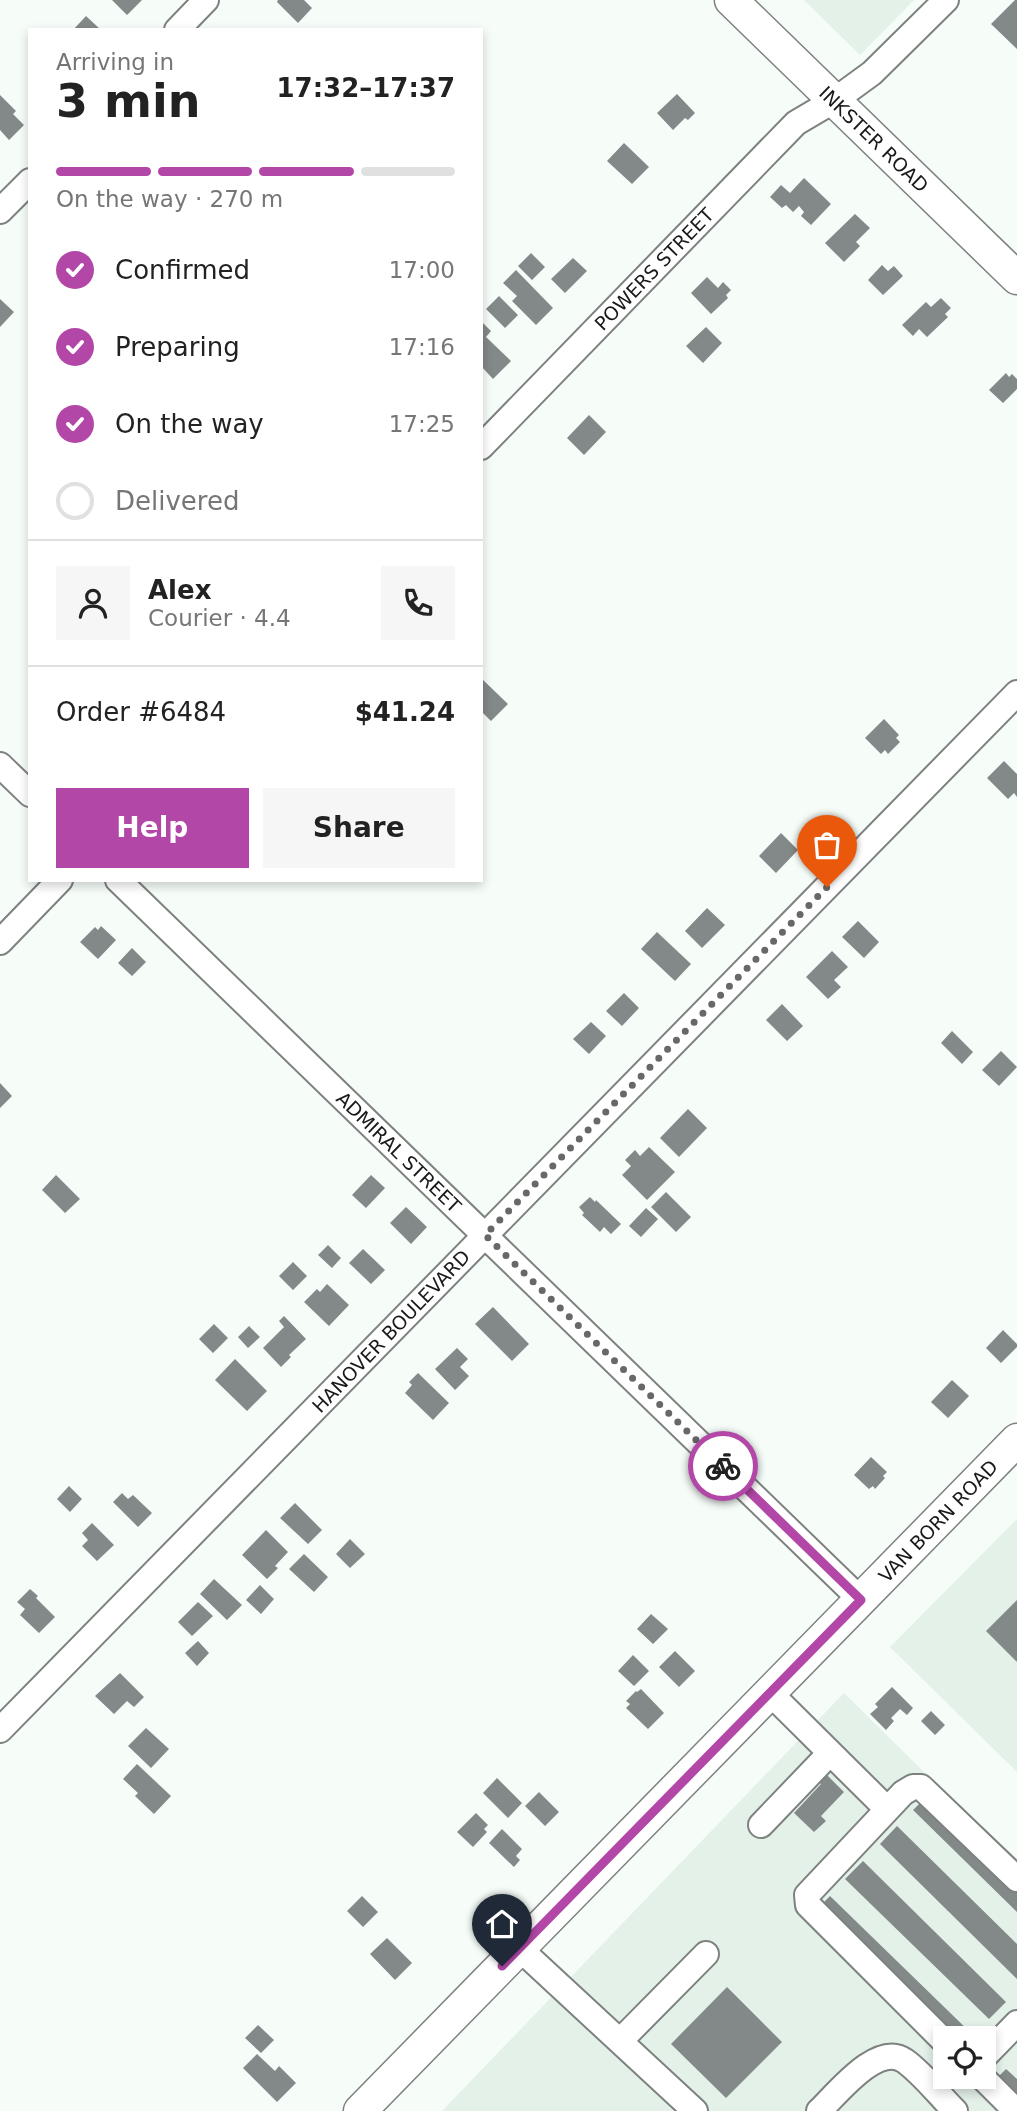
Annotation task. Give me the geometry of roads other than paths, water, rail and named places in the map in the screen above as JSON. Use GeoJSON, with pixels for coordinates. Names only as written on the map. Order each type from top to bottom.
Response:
{"type":"FeatureCollection","features":[{"type":"Feature","properties":{"kind":"main road","name":"INKSTER ROAD"},"geometry":{"type":"LineString","coordinates":[[731,0],[1017,278]]}},
{"type":"Feature","properties":{"kind":"main road","name":"VAN BORN ROAD"},"geometry":{"type":"LineString","coordinates":[[360,2111],[1017,1440]]}},
{"type":"Feature","properties":{"kind":"street"},"geometry":{"type":"LineString","coordinates":[[179,28],[206,0]]}},
{"type":"Feature","properties":{"kind":"street","name":"POWERS STREET"},"geometry":{"type":"LineString","coordinates":[[483,445],[796,123],[835,100],[872,73],[946,0]]}},
{"type":"Feature","properties":{"kind":"street"},"geometry":{"type":"LineString","coordinates":[[0,211],[28,183]]}},
{"type":"Feature","properties":{"kind":"street","name":"HANOVER BOULEVARD"},"geometry":{"type":"LineString","coordinates":[[0,1730],[1017,694]]}},
{"type":"Feature","properties":{"kind":"street"},"geometry":{"type":"LineString","coordinates":[[0,765],[28,792]]}},
{"type":"Feature","properties":{"kind":"street"},"geometry":{"type":"LineString","coordinates":[[0,942],[58,882]]}},
{"type":"Feature","properties":{"kind":"street","name":"ADMIRAL STREET"},"geometry":{"type":"LineString","coordinates":[[120,882],[861,1600]]}},
{"type":"Feature","properties":{"kind":"street"},"geometry":{"type":"LineString","coordinates":[[769,1692],[887,1809]]}},
{"type":"Feature","properties":{"kind":"street"},"geometry":{"type":"LineString","coordinates":[[761,1825],[830,1753]]}},
{"type":"Feature","properties":{"kind":"street"},"geometry":{"type":"LineString","coordinates":[[933,2030],[808,1905],[807,1895],[887,1809],[913,1787],[921,1787],[1017,1880]]}},
{"type":"Feature","properties":{"kind":"street"},"geometry":{"type":"LineString","coordinates":[[519,1948],[695,2111]]}},
{"type":"Feature","properties":{"kind":"street"},"geometry":{"type":"LineString","coordinates":[[620,2041],[706,1954]]}},
{"type":"Feature","properties":{"kind":"street"},"geometry":{"type":"LineString","coordinates":[[996,2045],[1017,2023]]}},
{"type":"Feature","properties":{"kind":"street"},"geometry":{"type":"LineString","coordinates":[[819,2111],[868,2063],[889,2055],[904,2059],[955,2111]]}},
{"type":"Feature","properties":{"kind":"street"},"geometry":{"type":"LineString","coordinates":[[994,2089],[1017,2111]]}}]}
